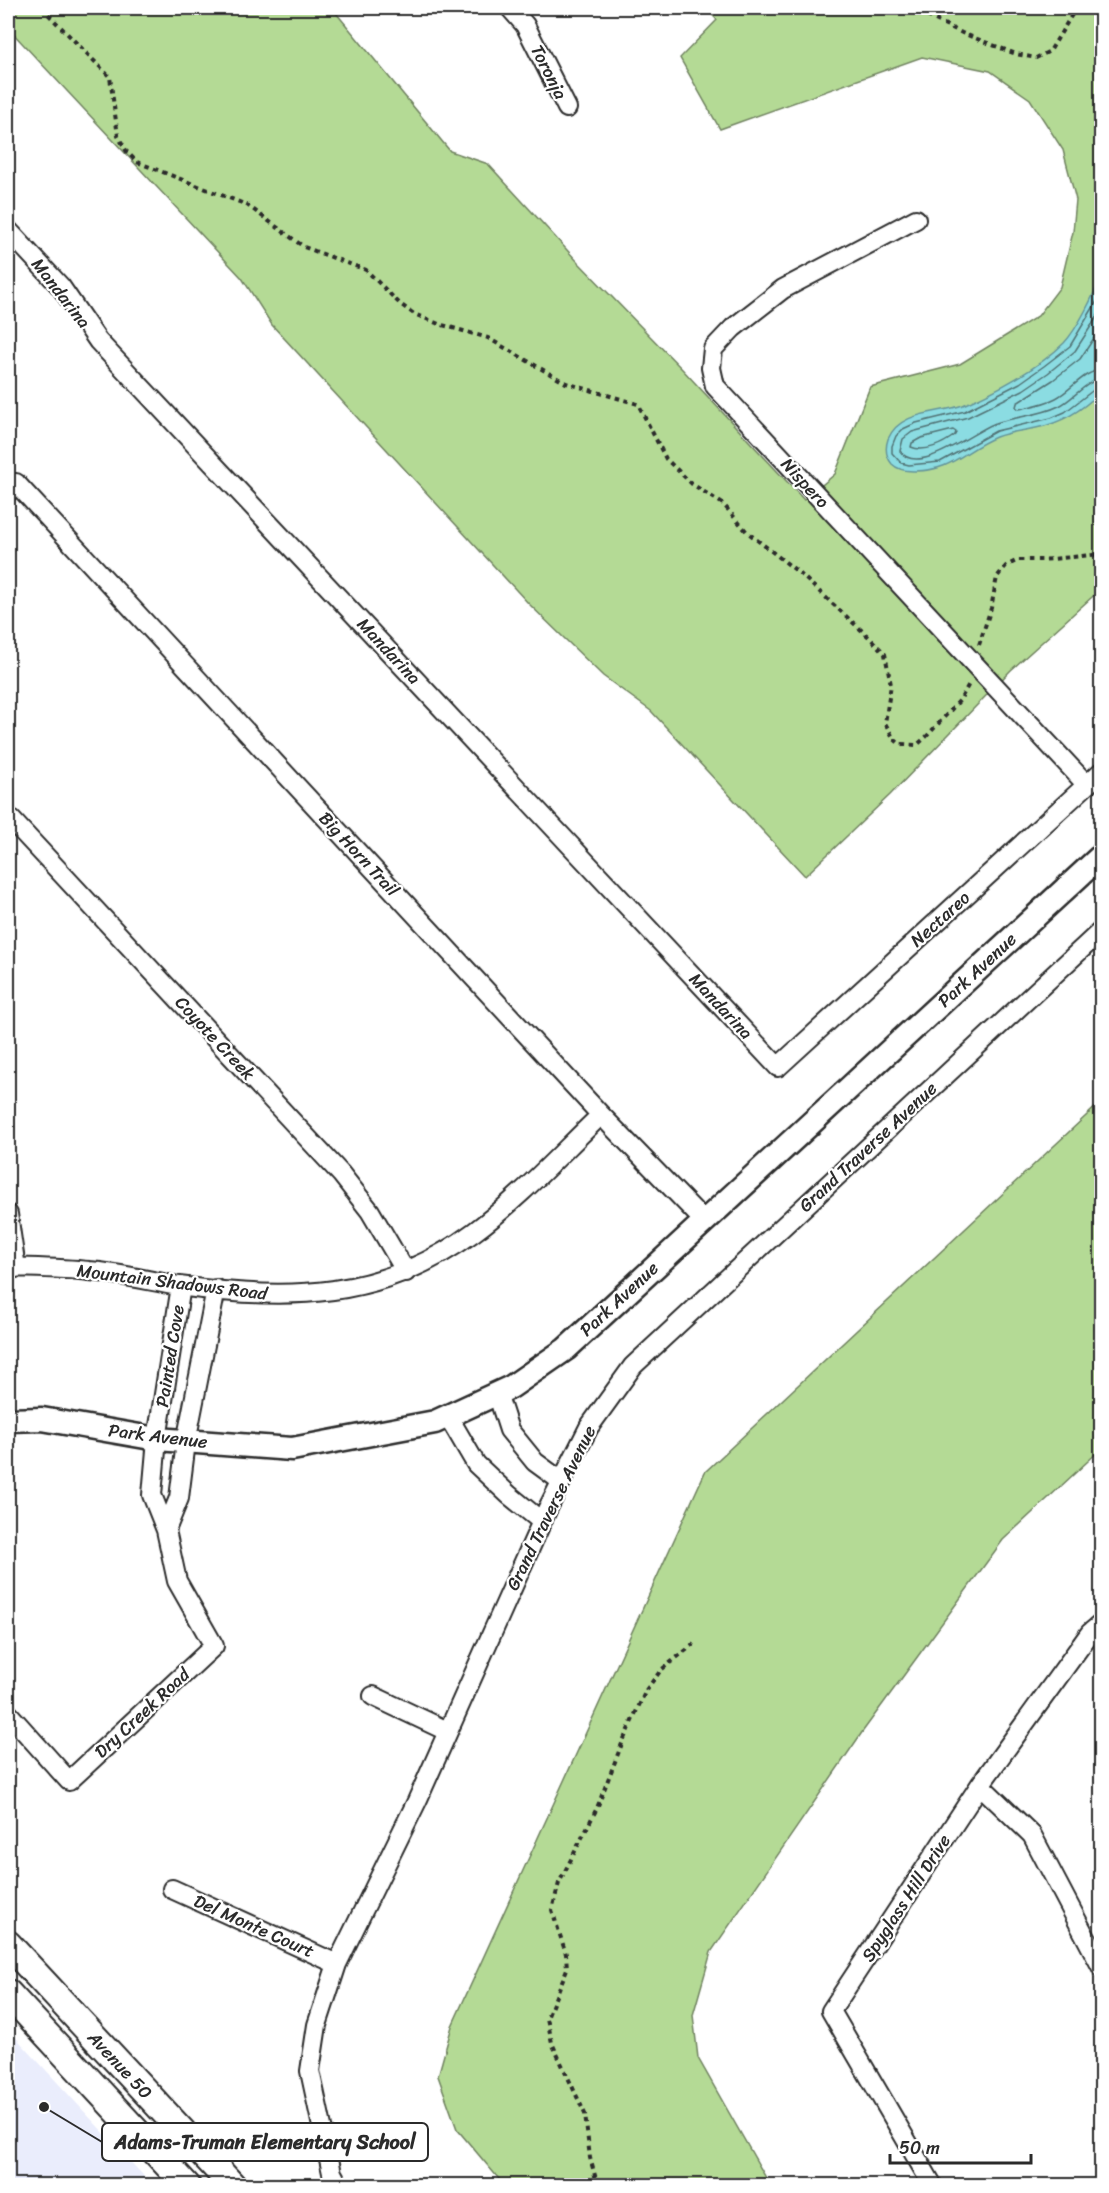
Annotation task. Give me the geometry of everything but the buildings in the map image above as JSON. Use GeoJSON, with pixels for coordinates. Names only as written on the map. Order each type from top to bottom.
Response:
{"type":"FeatureCollection","features":[{"type":"Feature","properties":{"kind":"main road","name":"Avenue 50"},"geometry":{"type":"LineString","coordinates":[[8,1944],[233,2186]]}},
{"type":"Feature","properties":{"kind":"main road","name":"Avenue 50"},"geometry":{"type":"LineString","coordinates":[[8,1993],[187,2186]]}},
{"type":"Feature","properties":{"kind":"street","name":"Toronja"},"geometry":{"type":"LineString","coordinates":[[510,8],[525,25],[567,108]]}},
{"type":"Feature","properties":{"kind":"street","name":"Nispero"},"geometry":{"type":"LineString","coordinates":[[916,219],[783,289],[733,328],[713,349],[711,368],[715,386],[1087,785]]}},
{"type":"Feature","properties":{"kind":"street","name":"Mandarina"},"geometry":{"type":"LineString","coordinates":[[8,230],[61,287],[98,341],[778,1067]]}},
{"type":"Feature","properties":{"kind":"street","name":"Big Horn Trail"},"geometry":{"type":"LineString","coordinates":[[12,488],[601,1115],[704,1221]]}},
{"type":"Feature","properties":{"kind":"street","name":"Nectareo"},"geometry":{"type":"LineString","coordinates":[[778,1067],[1101,771]]}},
{"type":"Feature","properties":{"kind":"street","name":"Coyote Creek"},"geometry":{"type":"LineString","coordinates":[[8,816],[341,1173],[370,1211],[406,1272]]}},
{"type":"Feature","properties":{"kind":"street","name":"Park Avenue"},"geometry":{"type":"LineString","coordinates":[[8,1420],[42,1419],[158,1440],[292,1449],[435,1422],[511,1387],[566,1349],[1101,855]]}},
{"type":"Feature","properties":{"kind":"street","name":"Grand Traverse Avenue"},"geometry":{"type":"LineString","coordinates":[[339,2186],[332,2173],[310,2070],[317,2025],[337,1964],[417,1801],[541,1521],[589,1427],[633,1366],[1101,930]]}},
{"type":"Feature","properties":{"kind":"street","name":"Mountain Shadows Road"},"geometry":{"type":"LineString","coordinates":[[12,1268],[91,1271],[181,1286],[286,1295],[354,1288],[406,1272],[474,1232],[510,1202],[601,1115]]}},
{"type":"Feature","properties":{"kind":"street"},"geometry":{"type":"LineString","coordinates":[[8,1214],[12,1268]]}},
{"type":"Feature","properties":{"kind":"street","name":"Painted Cove"},"geometry":{"type":"LineString","coordinates":[[181,1286],[152,1495],[166,1530],[177,1581],[214,1646]]}},
{"type":"Feature","properties":{"kind":"street","name":"Painted Cove"},"geometry":{"type":"LineString","coordinates":[[166,1530],[179,1498],[186,1442],[216,1289]]}},
{"type":"Feature","properties":{"kind":"street"},"geometry":{"type":"LineString","coordinates":[[497,1393],[509,1430],[535,1462],[561,1481]]}},
{"type":"Feature","properties":{"kind":"street"},"geometry":{"type":"LineString","coordinates":[[448,1416],[476,1464],[541,1521]]}},
{"type":"Feature","properties":{"kind":"street","name":"Spyglass Hill Drive"},"geometry":{"type":"LineString","coordinates":[[933,2186],[831,2011],[980,1785],[1090,1633],[1101,1623]]}},
{"type":"Feature","properties":{"kind":"street","name":"Dry Creek Road"},"geometry":{"type":"LineString","coordinates":[[8,1713],[69,1781],[214,1646]]}},
{"type":"Feature","properties":{"kind":"street"},"geometry":{"type":"LineString","coordinates":[[373,1695],[447,1731]]}},
{"type":"Feature","properties":{"kind":"street"},"geometry":{"type":"LineString","coordinates":[[980,1785],[1032,1835],[1101,1968]]}},
{"type":"Feature","properties":{"kind":"street","name":"Del Monte Court"},"geometry":{"type":"LineString","coordinates":[[172,1889],[337,1964]]}},
{"type":"Feature","properties":{"kind":"path"},"geometry":{"type":"LineString","coordinates":[[42,8],[110,77],[118,136],[137,162],[247,205],[304,247],[366,270],[414,314],[488,339],[566,383],[638,404],[666,459],[692,484],[723,504],[747,532],[798,572],[885,654],[891,686],[885,723],[894,739],[900,744],[916,745],[935,729],[960,700],[969,684],[991,608],[997,577],[1006,566],[1018,560],[1101,554]]}},
{"type":"Feature","properties":{"kind":"path"},"geometry":{"type":"LineString","coordinates":[[911,8],[962,33],[1016,54],[1036,58],[1050,51],[1076,8]]}},
{"type":"Feature","properties":{"kind":"path"},"geometry":{"type":"LineString","coordinates":[[598,2186],[591,2158],[585,2114],[552,2043],[547,2019],[567,1969],[566,1954],[552,1910],[559,1883],[597,1808],[646,1690],[662,1670],[694,1644]]}},
{"type":"Feature","properties":{"kind":"shaded area"},"geometry":{"type":"Polygon","coordinates":[[[8,2029],[152,2185],[8,2185],[8,2029]]]}},
{"type":"Feature","properties":{"kind":"green space"},"geometry":{"type":"Polygon","coordinates":[[[8,8],[332,8],[450,151],[488,164],[804,500],[835,474],[870,387],[960,364],[1038,316],[1060,287],[1073,232],[1076,200],[1063,150],[1030,99],[990,71],[922,57],[720,129],[680,58],[717,20],[706,8],[1101,8],[1101,589],[1011,670],[890,795],[805,876],[651,711],[603,676],[528,603],[272,325],[242,278],[8,28],[8,8]]]}},
{"type":"Feature","properties":{"kind":"green space"},"geometry":{"type":"Polygon","coordinates":[[[1101,1102],[1101,1449],[1003,1540],[863,1731],[711,1952],[693,2015],[698,2058],[770,2185],[504,2185],[457,2129],[438,2076],[452,2026],[705,1472],[1101,1102]]]}},
{"type":"Feature","properties":{"kind":"water"},"geometry":{"type":"Polygon","coordinates":[[[1101,276],[1101,391],[1094,398],[1063,419],[1046,426],[996,437],[938,468],[908,471],[892,464],[887,455],[887,442],[901,423],[976,399],[1003,386],[1054,352],[1075,329],[1101,276]]]}},
{"type":"Feature","properties":{"kind":"place","name":"Adams-Truman Elementary School"},"geometry":{"type":"Point","coordinates":[44,2107]}}]}
